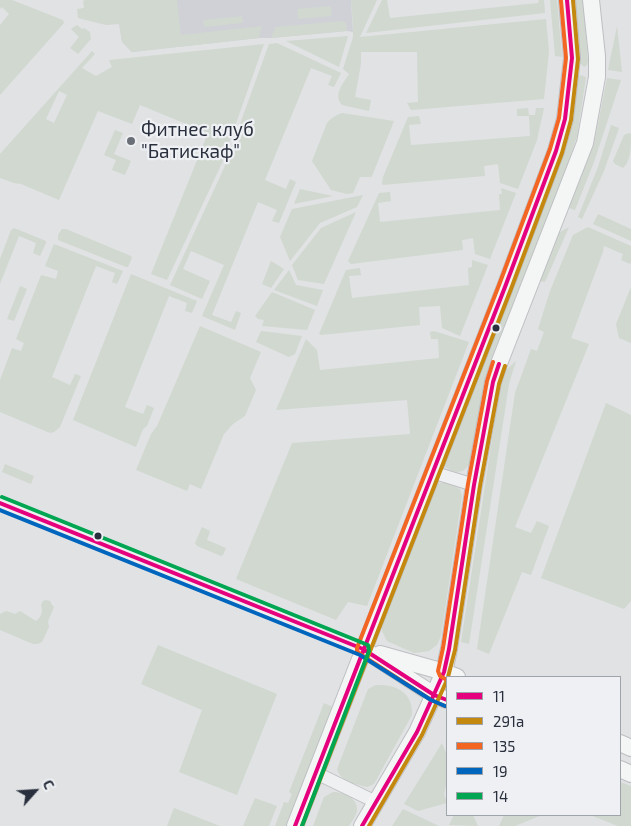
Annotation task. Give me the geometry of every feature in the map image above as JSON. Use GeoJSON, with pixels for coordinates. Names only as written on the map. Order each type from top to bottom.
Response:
{"type":"FeatureCollection","features":[{"type":"Feature","properties":{"kind":"main road"},"geometry":{"type":"LineString","coordinates":[[295,826],[556,151],[565,119],[572,58],[567,0]]}},
{"type":"Feature","properties":{"kind":"main road"},"geometry":{"type":"LineString","coordinates":[[364,649],[450,675],[448,649],[474,485],[493,382],[585,143],[597,77],[591,0]]}},
{"type":"Feature","properties":{"kind":"main road"},"geometry":{"type":"LineString","coordinates":[[364,649],[441,697]]}},
{"type":"Feature","properties":{"kind":"main road"},"geometry":{"type":"LineString","coordinates":[[362,826],[417,732],[441,697],[446,685]]}},
{"type":"Feature","properties":{"kind":"street"},"geometry":{"type":"LineString","coordinates":[[432,472],[474,485]]}},
{"type":"Feature","properties":{"kind":"street"},"geometry":{"type":"LineString","coordinates":[[0,503],[364,649]]}},
{"type":"Feature","properties":{"kind":"street"},"geometry":{"type":"LineString","coordinates":[[316,773],[376,802]]}},
{"type":"Feature","properties":{"kind":"shaded area"},"geometry":{"type":"Polygon","coordinates":[[[0,0],[12,0],[63,20],[64,23],[0,95],[0,25],[9,14],[2,7],[0,9],[0,0]]]}},
{"type":"Feature","properties":{"kind":"shaded area"},"geometry":{"type":"Polygon","coordinates":[[[116,0],[351,0],[353,32],[259,38],[132,52],[122,42],[116,0]]]}},
{"type":"Feature","properties":{"kind":"shaded area"},"geometry":{"type":"Polygon","coordinates":[[[177,0],[181,35],[262,26],[259,38],[132,52],[122,42],[119,24],[106,25],[78,18],[77,9],[84,8],[83,1],[177,0]]]}},
{"type":"Feature","properties":{"kind":"shaded area"},"geometry":{"type":"Polygon","coordinates":[[[351,0],[377,0],[360,37],[546,19],[549,51],[544,99],[411,110],[407,103],[418,102],[417,52],[361,52],[361,64],[355,97],[371,100],[369,111],[342,105],[338,97],[342,85],[349,74],[343,69],[353,37],[351,0]]]}},
{"type":"Feature","properties":{"kind":"shaded area"},"geometry":{"type":"Polygon","coordinates":[[[382,0],[387,0],[390,18],[538,3],[539,0],[544,0],[545,13],[366,33],[382,0]]]}},
{"type":"Feature","properties":{"kind":"shaded area"},"geometry":{"type":"Polygon","coordinates":[[[550,0],[557,0],[562,57],[555,56],[550,0]]]}},
{"type":"Feature","properties":{"kind":"shaded area"},"geometry":{"type":"Polygon","coordinates":[[[575,0],[583,0],[588,62],[584,67],[580,63],[575,0]]]}},
{"type":"Feature","properties":{"kind":"shaded area"},"geometry":{"type":"Polygon","coordinates":[[[331,6],[332,16],[298,19],[297,9],[331,6]]]}},
{"type":"Feature","properties":{"kind":"shaded area"},"geometry":{"type":"Polygon","coordinates":[[[242,16],[243,23],[204,27],[203,20],[242,16]]]}},
{"type":"Feature","properties":{"kind":"shaded area"},"geometry":{"type":"Polygon","coordinates":[[[342,21],[346,23],[347,31],[271,38],[275,27],[342,21]]]}},
{"type":"Feature","properties":{"kind":"shaded area"},"geometry":{"type":"Polygon","coordinates":[[[77,25],[90,32],[91,39],[78,54],[70,48],[79,37],[71,29],[77,25]]]}},
{"type":"Feature","properties":{"kind":"shaded area"},"geometry":{"type":"Polygon","coordinates":[[[617,26],[622,72],[608,70],[617,26]]]}},
{"type":"Feature","properties":{"kind":"shaded area"},"geometry":{"type":"Polygon","coordinates":[[[348,36],[339,67],[286,41],[348,36]]]}},
{"type":"Feature","properties":{"kind":"shaded area"},"geometry":{"type":"Polygon","coordinates":[[[277,43],[341,73],[334,87],[328,85],[332,76],[311,68],[265,180],[286,189],[290,179],[296,182],[279,223],[272,221],[277,210],[258,202],[212,315],[231,322],[236,311],[241,313],[235,330],[202,316],[224,265],[191,251],[183,269],[210,281],[202,299],[170,285],[224,168],[269,44],[277,43]]]}},
{"type":"Feature","properties":{"kind":"shaded area"},"geometry":{"type":"Polygon","coordinates":[[[264,44],[222,163],[167,280],[151,274],[208,133],[140,105],[132,124],[98,111],[59,200],[21,184],[0,178],[0,154],[92,51],[95,54],[82,68],[96,76],[112,67],[109,60],[264,44]],[[59,91],[46,119],[54,123],[67,95],[59,91]]]}},
{"type":"Feature","properties":{"kind":"shaded area"},"geometry":{"type":"Polygon","coordinates":[[[580,75],[586,78],[577,136],[565,173],[491,359],[470,464],[463,471],[450,470],[444,466],[517,269],[558,169],[569,135],[580,75]]]}},
{"type":"Feature","properties":{"kind":"shaded area"},"geometry":{"type":"Polygon","coordinates":[[[607,78],[621,80],[594,162],[575,210],[569,208],[594,144],[607,78]]]}},
{"type":"Feature","properties":{"kind":"shaded area"},"geometry":{"type":"Polygon","coordinates":[[[528,108],[529,115],[535,115],[536,108],[544,108],[537,140],[518,189],[500,183],[498,164],[484,166],[485,176],[383,185],[383,177],[408,117],[419,116],[421,124],[409,125],[411,145],[530,136],[529,116],[517,116],[517,109],[528,108]]]}},
{"type":"Feature","properties":{"kind":"shaded area"},"geometry":{"type":"Polygon","coordinates":[[[342,113],[394,121],[372,176],[360,177],[353,193],[347,194],[331,190],[312,161],[327,123],[342,113]]]}},
{"type":"Feature","properties":{"kind":"shaded area"},"geometry":{"type":"Polygon","coordinates":[[[611,125],[619,128],[604,171],[582,219],[578,217],[598,167],[611,125]]]}},
{"type":"Feature","properties":{"kind":"shaded area"},"geometry":{"type":"Polygon","coordinates":[[[115,130],[123,133],[114,154],[131,161],[125,175],[112,170],[116,160],[104,155],[115,130]]]}},
{"type":"Feature","properties":{"kind":"shaded area"},"geometry":{"type":"Polygon","coordinates":[[[631,134],[630,153],[628,161],[623,168],[613,161],[624,135],[631,134]]]}},
{"type":"Feature","properties":{"kind":"shaded area"},"geometry":{"type":"Polygon","coordinates":[[[501,188],[516,193],[490,259],[475,254],[473,238],[462,240],[463,250],[351,264],[348,261],[379,193],[390,192],[391,201],[378,203],[380,222],[500,210],[499,194],[502,194],[501,188]]]}},
{"type":"Feature","properties":{"kind":"shaded area"},"geometry":{"type":"Polygon","coordinates":[[[300,189],[333,196],[294,204],[300,189]]]}},
{"type":"Feature","properties":{"kind":"shaded area"},"geometry":{"type":"Polygon","coordinates":[[[363,195],[357,207],[320,223],[290,261],[280,237],[292,209],[363,195]]]}},
{"type":"Feature","properties":{"kind":"shaded area"},"geometry":{"type":"Polygon","coordinates":[[[356,212],[324,284],[298,280],[292,265],[321,228],[356,212]]]}},
{"type":"Feature","properties":{"kind":"shaded area"},"geometry":{"type":"Polygon","coordinates":[[[598,214],[631,229],[631,241],[593,224],[598,214]]]}},
{"type":"Feature","properties":{"kind":"shaded area"},"geometry":{"type":"Polygon","coordinates":[[[569,227],[545,282],[540,281],[557,236],[569,227]]]}},
{"type":"Feature","properties":{"kind":"shaded area"},"geometry":{"type":"Polygon","coordinates":[[[588,227],[631,246],[631,262],[630,264],[621,260],[623,254],[604,246],[571,338],[589,344],[515,527],[531,533],[537,521],[549,526],[531,575],[522,572],[489,654],[477,649],[515,393],[531,349],[537,351],[544,332],[538,329],[550,291],[573,235],[588,227]]]}},
{"type":"Feature","properties":{"kind":"shaded area"},"geometry":{"type":"Polygon","coordinates":[[[14,228],[46,241],[46,243],[40,256],[33,253],[36,243],[19,236],[0,284],[0,259],[11,230],[14,228]]]}},
{"type":"Feature","properties":{"kind":"shaded area"},"geometry":{"type":"Polygon","coordinates":[[[62,229],[131,256],[128,267],[58,240],[58,235],[62,229]]]}},
{"type":"Feature","properties":{"kind":"shaded area"},"geometry":{"type":"Polygon","coordinates":[[[54,244],[123,271],[117,284],[112,282],[115,273],[96,266],[52,377],[70,385],[75,374],[81,376],[60,427],[50,433],[0,412],[0,380],[12,348],[21,351],[24,343],[16,339],[41,275],[56,279],[58,271],[45,266],[54,244]]]}},
{"type":"Feature","properties":{"kind":"shaded area"},"geometry":{"type":"Polygon","coordinates":[[[472,260],[488,265],[460,336],[442,328],[440,306],[419,307],[420,325],[319,334],[346,270],[360,268],[361,275],[349,276],[352,298],[469,285],[468,268],[472,267],[472,260]]]}},
{"type":"Feature","properties":{"kind":"shaded area"},"geometry":{"type":"Polygon","coordinates":[[[271,261],[284,269],[271,288],[262,284],[271,261]]]}},
{"type":"Feature","properties":{"kind":"shaded area"},"geometry":{"type":"Polygon","coordinates":[[[289,270],[296,285],[323,290],[317,306],[274,290],[289,270]]]}},
{"type":"Feature","properties":{"kind":"shaded area"},"geometry":{"type":"Polygon","coordinates":[[[131,274],[197,301],[192,313],[185,311],[187,303],[169,296],[125,407],[143,414],[147,405],[154,408],[136,447],[73,420],[131,274]]]}},
{"type":"Feature","properties":{"kind":"shaded area"},"geometry":{"type":"Polygon","coordinates":[[[20,286],[27,289],[14,321],[7,319],[20,286]]]}},
{"type":"Feature","properties":{"kind":"shaded area"},"geometry":{"type":"Polygon","coordinates":[[[631,287],[631,343],[619,338],[616,324],[631,287]]]}},
{"type":"Feature","properties":{"kind":"shaded area"},"geometry":{"type":"Polygon","coordinates":[[[272,292],[315,310],[307,330],[262,326],[264,320],[258,319],[255,316],[272,292]]]}},
{"type":"Feature","properties":{"kind":"shaded area"},"geometry":{"type":"Polygon","coordinates":[[[200,326],[261,352],[250,378],[256,390],[245,416],[233,424],[224,434],[201,489],[190,484],[187,491],[136,470],[200,326]]]}},
{"type":"Feature","properties":{"kind":"shaded area"},"geometry":{"type":"Polygon","coordinates":[[[261,331],[302,336],[295,354],[289,357],[256,342],[261,331]]]}},
{"type":"Feature","properties":{"kind":"shaded area"},"geometry":{"type":"Polygon","coordinates":[[[434,331],[469,342],[367,606],[348,602],[336,620],[236,579],[292,443],[410,434],[407,400],[276,410],[306,339],[317,350],[320,370],[439,358],[438,339],[431,339],[430,332],[434,331]]]}},
{"type":"Feature","properties":{"kind":"shaded area"},"geometry":{"type":"Polygon","coordinates":[[[516,361],[509,384],[469,644],[461,642],[500,387],[505,371],[516,361]]]}},
{"type":"Feature","properties":{"kind":"shaded area"},"geometry":{"type":"Polygon","coordinates":[[[606,403],[631,415],[631,601],[624,609],[541,578],[606,403]]]}},
{"type":"Feature","properties":{"kind":"shaded area"},"geometry":{"type":"Polygon","coordinates":[[[5,464],[34,476],[31,484],[2,472],[5,464]]]}},
{"type":"Feature","properties":{"kind":"shaded area"},"geometry":{"type":"Polygon","coordinates":[[[439,483],[449,483],[460,489],[462,496],[441,636],[437,645],[429,651],[414,653],[387,641],[382,631],[382,623],[429,488],[439,483]]]}},
{"type":"Feature","properties":{"kind":"shaded area"},"geometry":{"type":"Polygon","coordinates":[[[202,527],[210,531],[207,540],[226,548],[223,555],[221,556],[197,546],[195,543],[202,527]]]}},
{"type":"Feature","properties":{"kind":"shaded area"},"geometry":{"type":"Polygon","coordinates":[[[46,600],[50,601],[54,607],[48,621],[49,627],[42,642],[33,644],[0,630],[0,614],[6,611],[15,614],[20,611],[36,621],[42,614],[41,605],[46,600]]]}},
{"type":"Feature","properties":{"kind":"shaded area"},"geometry":{"type":"Polygon","coordinates":[[[158,645],[277,694],[237,795],[179,772],[202,710],[141,684],[158,645]]]}},
{"type":"Feature","properties":{"kind":"shaded area"},"geometry":{"type":"Polygon","coordinates":[[[376,685],[391,686],[402,691],[410,701],[412,715],[374,784],[367,787],[345,780],[337,769],[368,689],[376,685]]]}},
{"type":"Feature","properties":{"kind":"shaded area"},"geometry":{"type":"Polygon","coordinates":[[[324,703],[337,709],[293,826],[275,826],[284,802],[288,803],[292,794],[289,792],[324,703]]]}},
{"type":"Feature","properties":{"kind":"shaded area"},"geometry":{"type":"Polygon","coordinates":[[[442,743],[446,753],[446,785],[444,794],[446,803],[418,811],[404,804],[442,743]]]}},
{"type":"Feature","properties":{"kind":"shaded area"},"geometry":{"type":"Polygon","coordinates":[[[621,782],[631,786],[631,826],[618,826],[593,816],[621,816],[621,782]]]}},
{"type":"Feature","properties":{"kind":"shaded area"},"geometry":{"type":"Polygon","coordinates":[[[333,792],[342,793],[353,799],[357,806],[354,818],[349,826],[313,826],[324,797],[333,792]]]}},
{"type":"Feature","properties":{"kind":"shaded area"},"geometry":{"type":"Polygon","coordinates":[[[255,798],[277,806],[269,826],[243,826],[255,798]]]}},
{"type":"Feature","properties":{"kind":"shaded area"},"geometry":{"type":"Polygon","coordinates":[[[174,808],[220,826],[167,826],[174,808]]]}},
{"type":"Feature","properties":{"kind":"shaded area"},"geometry":{"type":"Polygon","coordinates":[[[403,809],[439,826],[392,826],[403,809]]]}},
{"type":"Feature","properties":{"kind":"shaded area"},"geometry":{"type":"Polygon","coordinates":[[[454,816],[473,816],[478,826],[449,825],[454,816]]]}},
{"type":"Feature","properties":{"kind":"shaded area"},"geometry":{"type":"Polygon","coordinates":[[[504,816],[540,816],[515,826],[499,826],[504,816]]]}},
{"type":"Feature","properties":{"kind":"transit line","name":"11"},"geometry":{"type":"LineString","coordinates":[[295,826],[556,151],[565,119],[572,58],[567,0]]}},
{"type":"Feature","properties":{"kind":"transit line","name":"291а"},"geometry":{"type":"LineString","coordinates":[[302,826],[562,153],[571,120],[578,59],[573,0]]}},
{"type":"Feature","properties":{"kind":"transit line","name":"135"},"geometry":{"type":"LineString","coordinates":[[445,706],[431,700],[360,654],[357,648],[550,149],[559,118],[566,58],[561,1]]}},
{"type":"Feature","properties":{"kind":"transit line","name":"135"},"geometry":{"type":"LineString","coordinates":[[446,679],[440,676],[438,671],[468,484],[487,381],[493,362]]}},
{"type":"Feature","properties":{"kind":"transit line","name":"11"},"geometry":{"type":"LineString","coordinates":[[362,826],[417,732],[444,672],[474,485],[493,382],[499,364]]}},
{"type":"Feature","properties":{"kind":"transit line","name":"291а"},"geometry":{"type":"LineString","coordinates":[[448,676],[455,650],[480,486],[499,384],[505,366]]}},
{"type":"Feature","properties":{"kind":"transit line","name":"14"},"geometry":{"type":"LineString","coordinates":[[2,497],[368,645],[369,651],[302,826]]}},
{"type":"Feature","properties":{"kind":"transit line","name":"11"},"geometry":{"type":"LineString","coordinates":[[0,503],[363,649],[434,695],[446,700]]}},
{"type":"Feature","properties":{"kind":"transit line","name":"19"},"geometry":{"type":"LineString","coordinates":[[0,510],[360,655],[431,700],[445,706]]}},
{"type":"Feature","properties":{"kind":"transit line","name":"291а"},"geometry":{"type":"LineString","coordinates":[[369,826],[422,735],[446,682]]}},
{"type":"Feature","properties":{"kind":"place","name":"Фитнес клуб \"Батискаф\""},"geometry":{"type":"Point","coordinates":[131,141]}}]}
